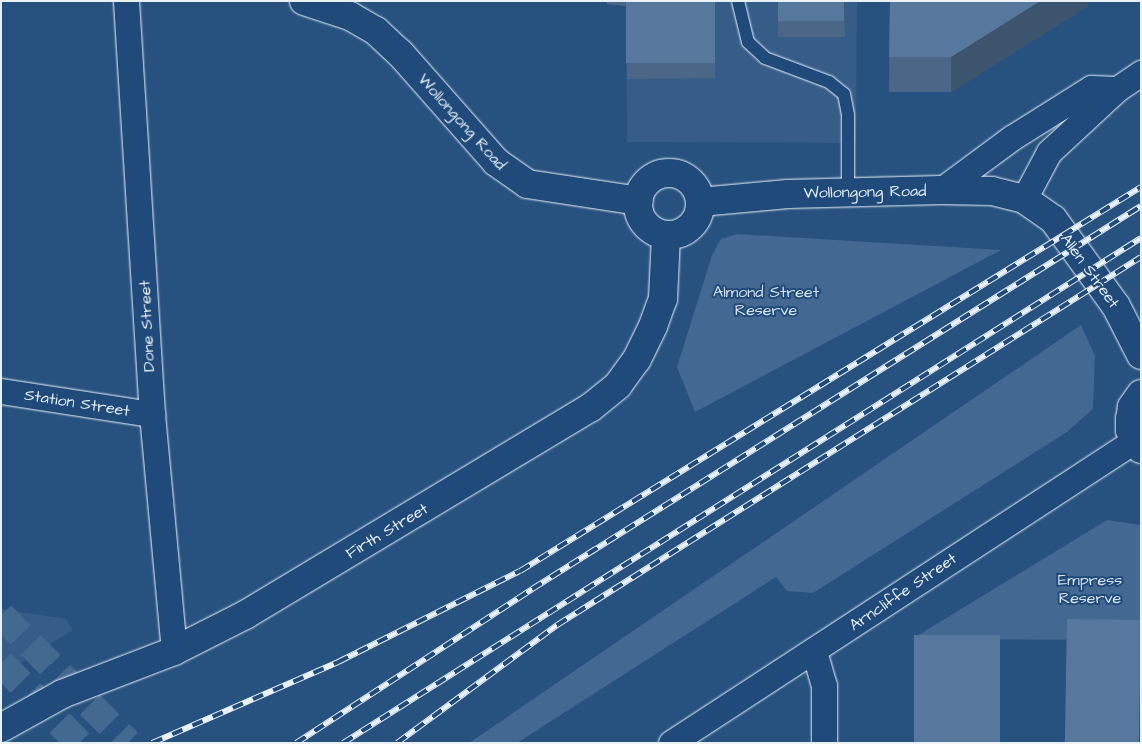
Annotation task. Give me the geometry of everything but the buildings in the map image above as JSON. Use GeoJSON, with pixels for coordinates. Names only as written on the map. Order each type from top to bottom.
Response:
{"type":"FeatureCollection","features":[{"type":"Feature","properties":{"kind":"street","name":"Done Street"},"geometry":{"type":"LineString","coordinates":[[126,1],[152,414],[174,651]]}},
{"type":"Feature","properties":{"kind":"street","name":"Wollongong Road"},"geometry":{"type":"LineString","coordinates":[[304,1],[350,16],[376,31],[400,53],[496,162],[526,184],[638,201]]}},
{"type":"Feature","properties":{"kind":"street"},"geometry":{"type":"LineString","coordinates":[[1024,199],[1049,152],[1117,89],[1141,73]]}},
{"type":"Feature","properties":{"kind":"street","name":"Wollongong Road"},"geometry":{"type":"LineString","coordinates":[[941,190],[1013,137],[1091,88],[1117,89]]}},
{"type":"Feature","properties":{"kind":"street"},"geometry":{"type":"LineString","coordinates":[[664,174],[684,177],[698,192],[700,202],[691,226],[684,231],[666,235],[649,227],[639,211],[638,201],[647,183],[664,174]]}},
{"type":"Feature","properties":{"kind":"street","name":"Wollongong Road"},"geometry":{"type":"LineString","coordinates":[[700,202],[848,192],[941,190],[992,191],[1024,199]]}},
{"type":"Feature","properties":{"kind":"street","name":"Allen Street"},"geometry":{"type":"LineString","coordinates":[[1024,199],[1053,219],[1116,306],[1141,355]]}},
{"type":"Feature","properties":{"kind":"street","name":"Firth Street"},"geometry":{"type":"LineString","coordinates":[[1,728],[62,694],[174,651],[284,593],[590,408],[623,378],[637,359],[653,326],[663,299],[666,235]]}},
{"type":"Feature","properties":{"kind":"street","name":"Station Street"},"geometry":{"type":"LineString","coordinates":[[1,391],[152,414]]}},
{"type":"Feature","properties":{"kind":"street"},"geometry":{"type":"LineString","coordinates":[[1138,445],[1130,419],[1132,408],[1141,394]]}},
{"type":"Feature","properties":{"kind":"street","name":"Arncliffe Street"},"geometry":{"type":"LineString","coordinates":[[671,743],[1138,445]]}},
{"type":"Feature","properties":{"kind":"street"},"geometry":{"type":"LineString","coordinates":[[814,651],[824,685],[824,743]]}},
{"type":"Feature","properties":{"kind":"lane"},"geometry":{"type":"LineString","coordinates":[[738,1],[748,42],[765,58],[829,82],[844,94],[848,115],[848,192]]}},
{"type":"Feature","properties":{"kind":"shaded area"},"geometry":{"type":"Polygon","coordinates":[[[607,1],[857,1],[856,143],[627,142],[626,6],[607,4],[607,1]]]}},
{"type":"Feature","properties":{"kind":"shaded area"},"geometry":{"type":"Polygon","coordinates":[[[1,609],[66,619],[73,630],[1,675],[1,609]]]}},
{"type":"Feature","properties":{"kind":"green space","name":"Almond Street Reserve"},"geometry":{"type":"Polygon","coordinates":[[[737,234],[1001,250],[695,412],[677,367],[712,255],[721,239],[737,234]]]}},
{"type":"Feature","properties":{"kind":"green space"},"geometry":{"type":"Polygon","coordinates":[[[1081,325],[1095,356],[1093,409],[1067,432],[813,593],[787,591],[776,577],[517,743],[469,743],[1081,325]]]}},
{"type":"Feature","properties":{"kind":"green space","name":"Empress Reserve"},"geometry":{"type":"Polygon","coordinates":[[[1107,520],[1141,525],[1141,640],[912,639],[1107,520]]]}},
{"type":"Feature","properties":{"kind":"tunnel"},"geometry":{"type":"LineString","coordinates":[[1,615],[128,743]]}},
{"type":"Feature","properties":{"kind":"tunnel"},"geometry":{"type":"LineString","coordinates":[[1,663],[79,743]]}},
{"type":"Feature","properties":{"kind":"railway"},"geometry":{"type":"LineString","coordinates":[[152,743],[338,662],[520,571],[1141,187]]}},
{"type":"Feature","properties":{"kind":"railway"},"geometry":{"type":"LineString","coordinates":[[296,743],[532,589],[1141,206]]}},
{"type":"Feature","properties":{"kind":"railway"},"geometry":{"type":"LineString","coordinates":[[343,743],[1141,238]]}},
{"type":"Feature","properties":{"kind":"railway"},"geometry":{"type":"LineString","coordinates":[[397,743],[557,625],[1141,257]]}}]}
